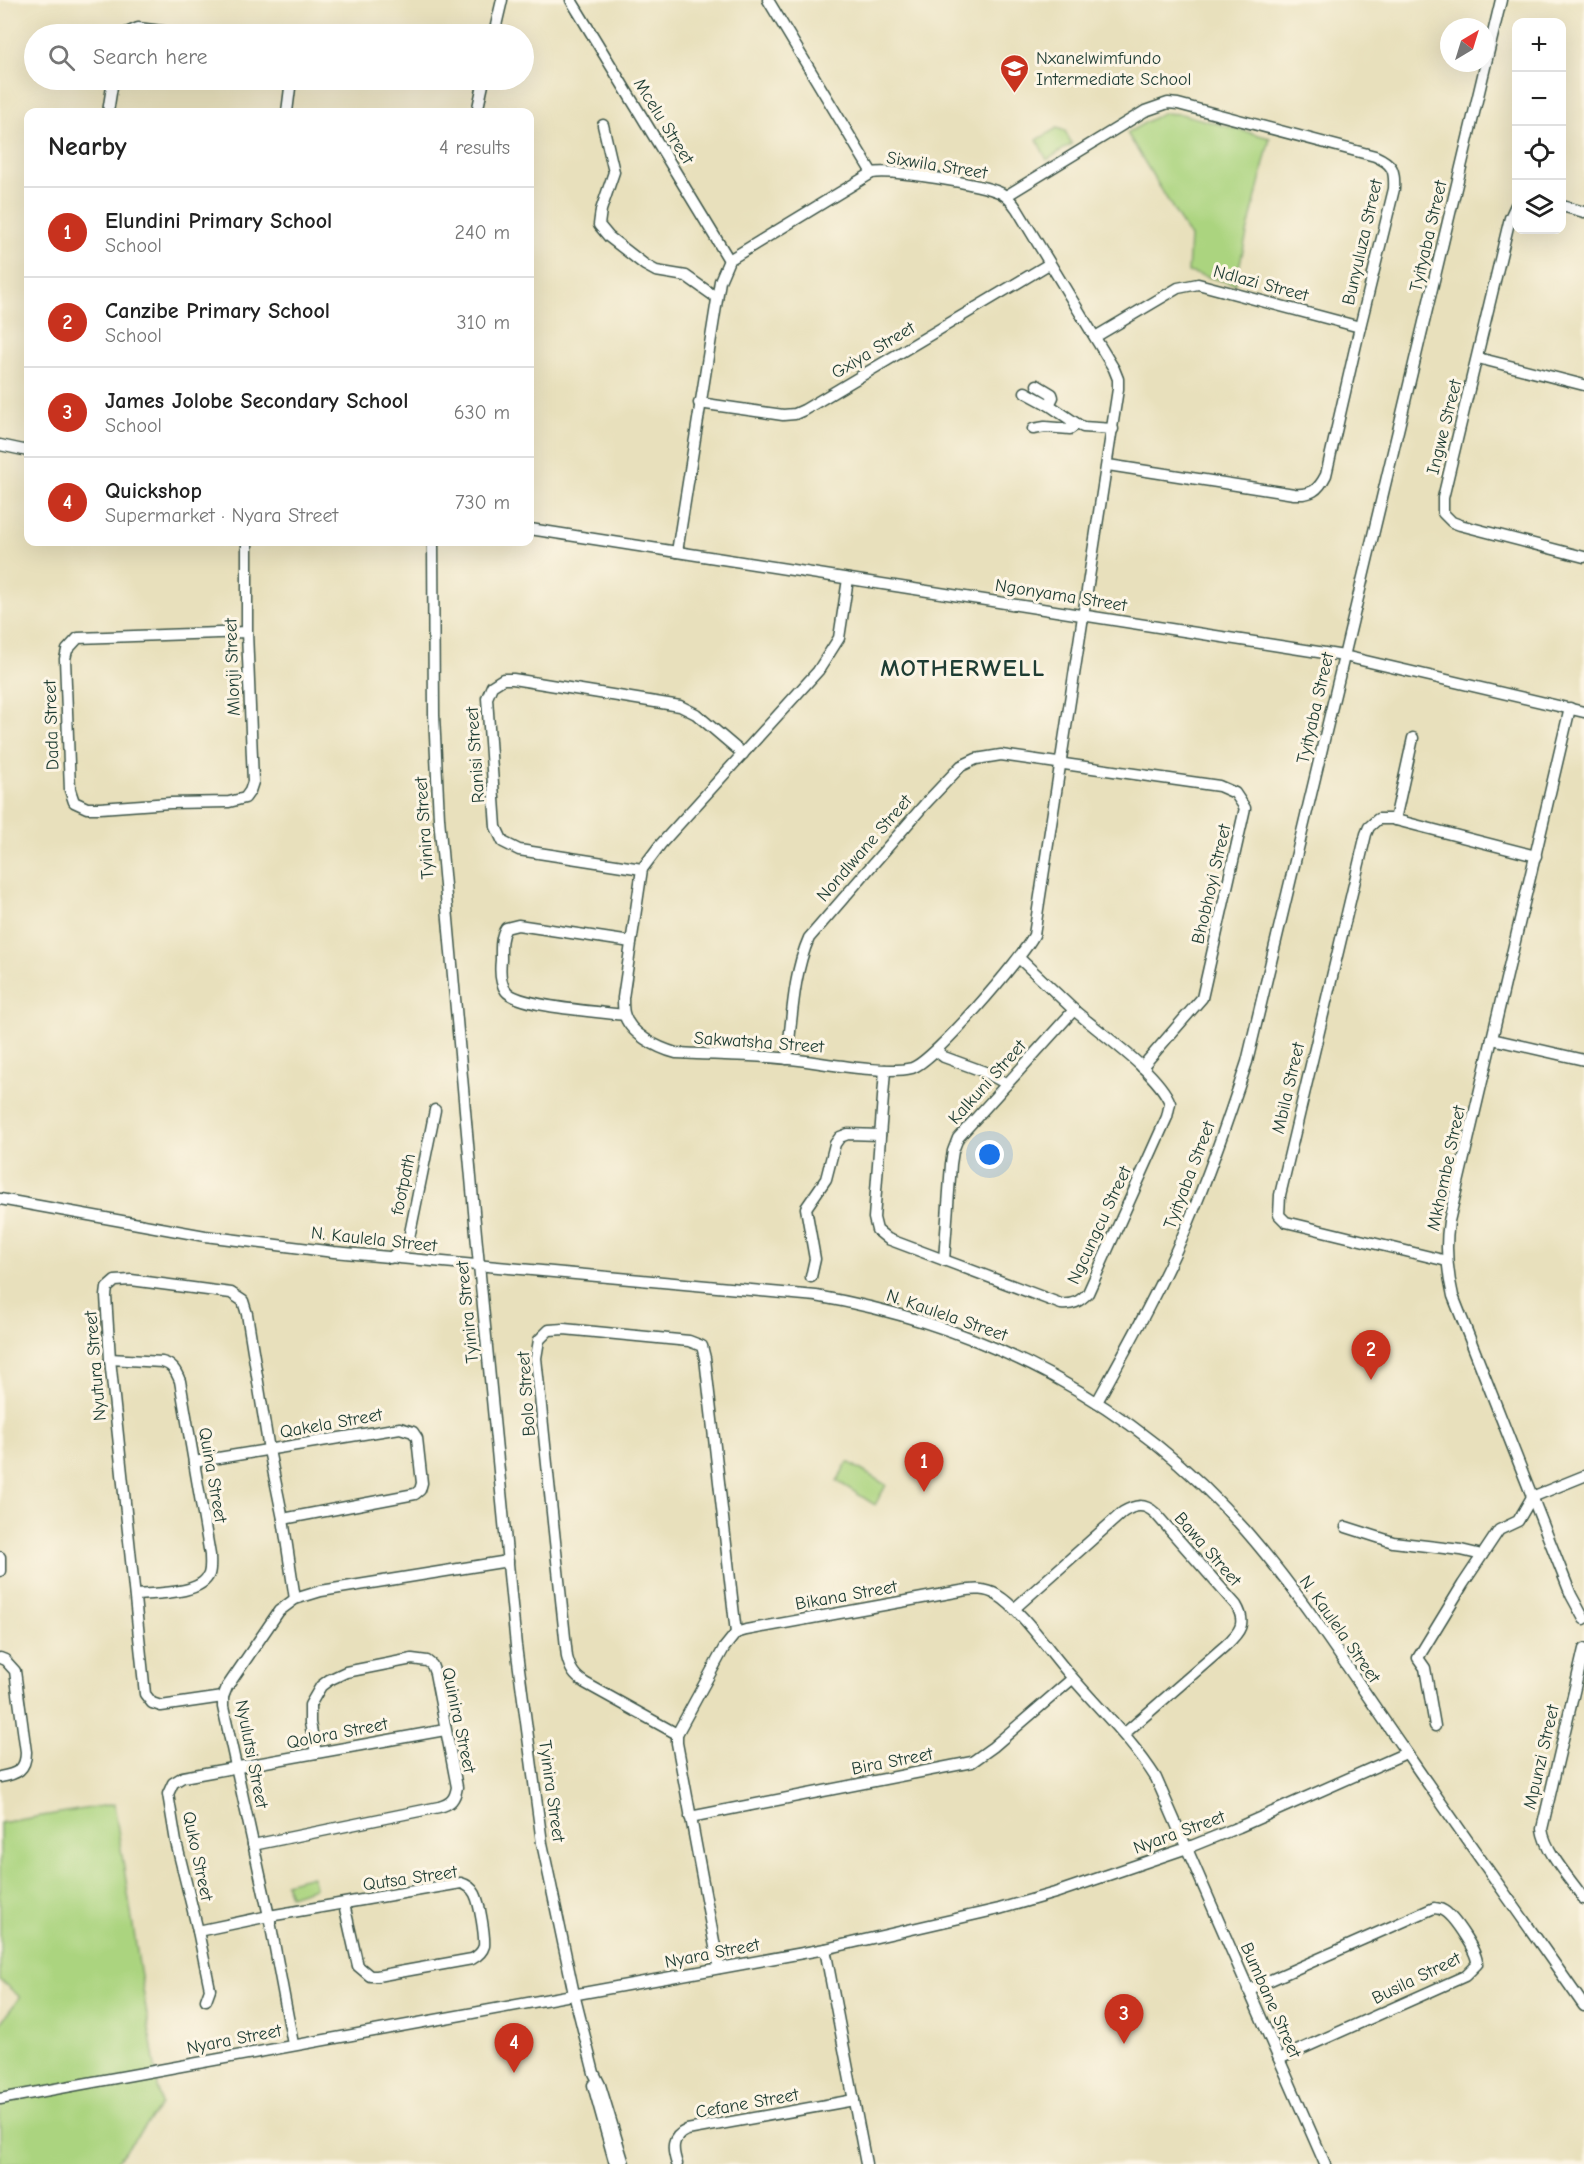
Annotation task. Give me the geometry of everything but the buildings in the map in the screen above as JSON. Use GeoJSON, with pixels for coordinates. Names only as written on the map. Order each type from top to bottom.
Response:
{"type":"FeatureCollection","features":[{"type":"Feature","properties":{"kind":"street"},"geometry":{"type":"LineString","coordinates":[[496,24],[502,0]]}},
{"type":"Feature","properties":{"kind":"street","name":"Mcelu Street"},"geometry":{"type":"LineString","coordinates":[[571,0],[729,260]]}},
{"type":"Feature","properties":{"kind":"street"},"geometry":{"type":"LineString","coordinates":[[768,0],[872,173]]}},
{"type":"Feature","properties":{"kind":"street","name":"Tyityaba Street"},"geometry":{"type":"LineString","coordinates":[[1097,1402],[1168,1269],[1191,1216],[1247,1062],[1501,0]]}},
{"type":"Feature","properties":{"kind":"street"},"geometry":{"type":"LineString","coordinates":[[109,108],[111,90]]}},
{"type":"Feature","properties":{"kind":"street"},"geometry":{"type":"LineString","coordinates":[[287,108],[289,90]]}},
{"type":"Feature","properties":{"kind":"street"},"geometry":{"type":"LineString","coordinates":[[478,108],[482,90]]}},
{"type":"Feature","properties":{"kind":"street","name":"Bunyuluza Street"},"geometry":{"type":"LineString","coordinates":[[1006,196],[1145,111],[1168,103],[1375,156],[1392,168],[1395,189],[1326,475],[1321,486],[1315,492],[1306,495],[1293,494],[1108,465]]}},
{"type":"Feature","properties":{"kind":"street"},"geometry":{"type":"LineString","coordinates":[[603,125],[614,172],[601,210],[599,225],[609,237],[645,265],[657,271],[686,276],[717,298]]}},
{"type":"Feature","properties":{"kind":"street","name":"Sixwila Street"},"geometry":{"type":"LineString","coordinates":[[729,260],[872,173],[887,171],[915,175],[990,190],[1006,196],[1017,209],[1118,379],[1108,465],[1084,616]]}},
{"type":"Feature","properties":{"kind":"street"},"geometry":{"type":"LineString","coordinates":[[1566,207],[1584,212]]}},
{"type":"Feature","properties":{"kind":"street","name":"Ingwe Street"},"geometry":{"type":"LineString","coordinates":[[1512,214],[1443,498],[1443,513],[1452,522],[1460,525],[1584,557]]}},
{"type":"Feature","properties":{"kind":"street"},"geometry":{"type":"LineString","coordinates":[[677,552],[720,281],[729,260]]}},
{"type":"Feature","properties":{"kind":"street","name":"Gxiya Street"},"geometry":{"type":"LineString","coordinates":[[699,403],[783,415],[795,414],[1049,264]]}},
{"type":"Feature","properties":{"kind":"street","name":"Ndlazi Street"},"geometry":{"type":"LineString","coordinates":[[1095,337],[1178,288],[1198,284],[1360,327]]}},
{"type":"Feature","properties":{"kind":"street"},"geometry":{"type":"LineString","coordinates":[[1478,358],[1584,385]]}},
{"type":"Feature","properties":{"kind":"street"},"geometry":{"type":"LineString","coordinates":[[1037,385],[1052,394],[1049,405]]}},
{"type":"Feature","properties":{"kind":"street"},"geometry":{"type":"LineString","coordinates":[[1025,392],[1083,427],[1113,429]]}},
{"type":"Feature","properties":{"kind":"street"},"geometry":{"type":"LineString","coordinates":[[1033,429],[1045,427],[1070,429],[1077,424]]}},
{"type":"Feature","properties":{"kind":"street"},"geometry":{"type":"LineString","coordinates":[[0,445],[24,450]]}},
{"type":"Feature","properties":{"kind":"street","name":"Ngonyama Street"},"geometry":{"type":"LineString","coordinates":[[534,530],[1344,657],[1584,712]]}},
{"type":"Feature","properties":{"kind":"street","name":"Mlonji Street"},"geometry":{"type":"LineString","coordinates":[[247,546],[247,633],[254,782],[250,791]]}},
{"type":"Feature","properties":{"kind":"street","name":"Tyinira Street"},"geometry":{"type":"LineString","coordinates":[[433,546],[434,715],[439,818],[479,1265],[519,1669],[542,1843],[574,1994],[594,2073],[600,2085],[624,2164]]}},
{"type":"Feature","properties":{"kind":"street"},"geometry":{"type":"LineString","coordinates":[[631,942],[518,925],[506,928],[502,938],[500,966],[502,983],[506,992],[511,996],[543,1005],[624,1015],[623,998],[642,869],[660,845],[818,671],[833,650],[839,638],[848,579]]}},
{"type":"Feature","properties":{"kind":"street","name":"Sakwatsha Street"},"geometry":{"type":"LineString","coordinates":[[624,1015],[633,1028],[662,1049],[676,1053],[787,1059],[885,1070],[914,1067],[936,1052],[1020,959],[1034,935],[1084,616]]}},
{"type":"Feature","properties":{"kind":"street","name":"Dada Street"},"geometry":{"type":"LineString","coordinates":[[247,633],[78,638],[67,651],[65,659],[70,790],[74,802],[80,806],[100,808],[229,802],[240,800],[250,791]]}},
{"type":"Feature","properties":{"kind":"street","name":"Ranisi Street"},"geometry":{"type":"LineString","coordinates":[[642,869],[519,850],[502,842],[496,827],[489,734],[487,698],[492,686],[503,679],[513,679],[680,706],[696,714],[743,754]]}},
{"type":"Feature","properties":{"kind":"street","name":"Mkhombe Street"},"geometry":{"type":"LineString","coordinates":[[1570,708],[1449,1221],[1447,1261],[1453,1296],[1571,1595],[1584,1619]]}},
{"type":"Feature","properties":{"kind":"street"},"geometry":{"type":"LineString","coordinates":[[1413,738],[1395,820],[1536,856]]}},
{"type":"Feature","properties":{"kind":"street","name":"Nondlwane Street"},"geometry":{"type":"LineString","coordinates":[[787,1059],[796,988],[804,949],[809,938],[925,804],[961,766],[976,759],[1001,755],[1060,764]]}},
{"type":"Feature","properties":{"kind":"street","name":"Bhobhoyi Street"},"geometry":{"type":"LineString","coordinates":[[1060,764],[1219,786],[1235,793],[1245,808],[1202,998],[1142,1067]]}},
{"type":"Feature","properties":{"kind":"street","name":"Mbila Street"},"geometry":{"type":"LineString","coordinates":[[1395,820],[1378,819],[1366,834],[1278,1209],[1279,1215],[1286,1222],[1447,1261]]}},
{"type":"Feature","properties":{"kind":"street","name":"Ngcungcu Street"},"geometry":{"type":"LineString","coordinates":[[885,1070],[874,1218],[877,1230],[888,1239],[1060,1305],[1070,1305],[1083,1299],[1088,1293],[1169,1110],[1169,1098],[1142,1067],[1074,1010],[1020,959]]}},
{"type":"Feature","properties":{"kind":"street","name":"Kalkuni Street"},"geometry":{"type":"LineString","coordinates":[[944,1260],[953,1151],[958,1138],[1074,1010]]}},
{"type":"Feature","properties":{"kind":"street"},"geometry":{"type":"LineString","coordinates":[[1492,1039],[1584,1060]]}},
{"type":"Feature","properties":{"kind":"street"},"geometry":{"type":"LineString","coordinates":[[936,1052],[944,1058],[985,1072],[1007,1084]]}},
{"type":"Feature","properties":{"kind":"street","name":"footpath"},"geometry":{"type":"LineString","coordinates":[[390,1258],[408,1243],[435,1110]]}},
{"type":"Feature","properties":{"kind":"street"},"geometry":{"type":"LineString","coordinates":[[811,1277],[814,1259],[806,1208],[826,1179],[835,1144],[840,1137],[848,1134],[880,1135]]}},
{"type":"Feature","properties":{"kind":"street","name":"N. Kaulela Street"},"geometry":{"type":"LineString","coordinates":[[0,1199],[205,1236],[390,1258],[816,1296],[886,1310],[980,1340],[1040,1369],[1097,1402],[1167,1453],[1245,1529],[1290,1586],[1584,2006]]}},
{"type":"Feature","properties":{"kind":"street","name":"Nyutura Street"},"geometry":{"type":"LineString","coordinates":[[223,1697],[161,1706],[152,1703],[145,1694],[110,1359],[106,1296],[107,1288],[115,1281],[131,1280],[231,1293],[243,1301],[283,1519],[295,1599]]}},
{"type":"Feature","properties":{"kind":"street","name":"Bolo Street"},"geometry":{"type":"LineString","coordinates":[[677,1734],[575,1677],[570,1668],[567,1657],[537,1358],[539,1340],[549,1330],[564,1329],[689,1341],[702,1346],[736,1633]]}},
{"type":"Feature","properties":{"kind":"street","name":"Quina Street"},"geometry":{"type":"LineString","coordinates":[[110,1359],[162,1362],[167,1363],[177,1372],[209,1549],[208,1575],[203,1583],[194,1588],[135,1595]]}},
{"type":"Feature","properties":{"kind":"street","name":"Qakela Street"},"geometry":{"type":"LineString","coordinates":[[269,1450],[400,1428],[413,1432],[417,1438],[422,1483],[420,1490],[415,1494],[283,1519]]}},
{"type":"Feature","properties":{"kind":"street"},"geometry":{"type":"LineString","coordinates":[[194,1462],[269,1450]]}},
{"type":"Feature","properties":{"kind":"street"},"geometry":{"type":"LineString","coordinates":[[1435,1726],[1425,1668],[1418,1658],[1499,1530],[1518,1521],[1532,1497],[1584,1476]]}},
{"type":"Feature","properties":{"kind":"street","name":"Bawa Street"},"geometry":{"type":"LineString","coordinates":[[1014,1609],[1123,1512],[1138,1505],[1149,1508],[1155,1513],[1236,1605],[1241,1613],[1242,1624],[1236,1636],[1124,1734]]}},
{"type":"Feature","properties":{"kind":"street"},"geometry":{"type":"LineString","coordinates":[[1346,1527],[1393,1542],[1461,1550],[1482,1555]]}},
{"type":"Feature","properties":{"kind":"street"},"geometry":{"type":"LineString","coordinates":[[0,1557],[0,1571]]}},
{"type":"Feature","properties":{"kind":"street","name":"Nyulutsi Street"},"geometry":{"type":"LineString","coordinates":[[293,2044],[269,1916],[223,1707],[223,1697],[235,1674],[279,1611],[295,1599],[321,1591],[508,1561]]}},
{"type":"Feature","properties":{"kind":"street","name":"Bikana Street"},"geometry":{"type":"LineString","coordinates":[[736,1633],[973,1590],[994,1593],[1014,1609],[1072,1678],[1124,1734],[1156,1779],[1186,1848]]}},
{"type":"Feature","properties":{"kind":"street"},"geometry":{"type":"LineString","coordinates":[[719,1968],[678,1753],[677,1734],[724,1647],[736,1633]]}},
{"type":"Feature","properties":{"kind":"street","name":"Mpunzi Street"},"geometry":{"type":"LineString","coordinates":[[1584,1649],[1542,1829],[1543,1838],[1548,1847],[1584,1899]]}},
{"type":"Feature","properties":{"kind":"street"},"geometry":{"type":"LineString","coordinates":[[0,1658],[15,1671],[26,1761],[17,1774],[0,1777]]}},
{"type":"Feature","properties":{"kind":"street","name":"Quinira Street"},"geometry":{"type":"LineString","coordinates":[[254,1845],[448,1804],[454,1799],[456,1787],[432,1665],[420,1659],[412,1659],[346,1672],[321,1686],[310,1705],[310,1723],[316,1753]]}},
{"type":"Feature","properties":{"kind":"street","name":"Bira Street"},"geometry":{"type":"LineString","coordinates":[[690,1817],[972,1762],[993,1747],[1072,1678]]}},
{"type":"Feature","properties":{"kind":"street","name":"Qolora Street"},"geometry":{"type":"LineString","coordinates":[[236,1769],[445,1730]]}},
{"type":"Feature","properties":{"kind":"street","name":"Nyara Street"},"geometry":{"type":"LineString","coordinates":[[0,2099],[825,1949],[1033,1900],[1186,1848],[1406,1753]]}},
{"type":"Feature","properties":{"kind":"street","name":"Quko Street"},"geometry":{"type":"LineString","coordinates":[[206,2001],[210,1989],[176,1842],[168,1794],[174,1783],[183,1777],[236,1769]]}},
{"type":"Feature","properties":{"kind":"street","name":"Bumbane Street"},"geometry":{"type":"LineString","coordinates":[[1186,1848],[1325,2164]]}},
{"type":"Feature","properties":{"kind":"street","name":"Qutsa Street"},"geometry":{"type":"LineString","coordinates":[[198,1931],[269,1916],[453,1884],[466,1885],[475,1894],[484,1944],[480,1954],[472,1959],[370,1976],[358,1966],[344,1904]]}},
{"type":"Feature","properties":{"kind":"street","name":"Busila Street"},"geometry":{"type":"LineString","coordinates":[[1248,1990],[1434,1908],[1449,1915],[1476,1955],[1477,1964],[1465,1976],[1279,2059]]}},
{"type":"Feature","properties":{"kind":"street"},"geometry":{"type":"LineString","coordinates":[[825,1949],[866,2164]]}},
{"type":"Feature","properties":{"kind":"street","name":"Tyinira Street"},"geometry":{"type":"LineString","coordinates":[[594,2073],[593,2086],[615,2164]]}},
{"type":"Feature","properties":{"kind":"street","name":"Cefane Street"},"geometry":{"type":"LineString","coordinates":[[676,2164],[673,2145],[676,2138],[687,2130],[854,2100]]}},
{"type":"Feature","properties":{"kind":"green space"},"geometry":{"type":"Polygon","coordinates":[[[1162,113],[1181,114],[1270,138],[1235,284],[1188,272],[1190,237],[1127,133],[1162,113]]]}},
{"type":"Feature","properties":{"kind":"green space"},"geometry":{"type":"Polygon","coordinates":[[[1057,128],[1065,131],[1072,144],[1047,160],[1037,140],[1057,128]]]}},
{"type":"Feature","properties":{"kind":"green space"},"geometry":{"type":"Polygon","coordinates":[[[848,1462],[886,1485],[875,1505],[837,1481],[848,1462]]]}},
{"type":"Feature","properties":{"kind":"green space"},"geometry":{"type":"Polygon","coordinates":[[[114,1804],[161,2105],[115,2164],[0,2164],[0,2023],[20,1997],[0,1980],[0,1823],[114,1804]]]}},
{"type":"Feature","properties":{"kind":"green space"},"geometry":{"type":"Polygon","coordinates":[[[312,1876],[315,1888],[290,1896],[285,1883],[312,1876]]]}},
{"type":"Feature","properties":{"kind":"place","name":"Nxanelwimfundo Intermediate School"},"geometry":{"type":"Point","coordinates":[1015,94]}},
{"type":"Feature","properties":{"kind":"place","name":"Canzibe Primary School"},"geometry":{"type":"Point","coordinates":[1371,1380]}},
{"type":"Feature","properties":{"kind":"place","name":"Elundini Primary School"},"geometry":{"type":"Point","coordinates":[924,1492]}},
{"type":"Feature","properties":{"kind":"place","name":"James Jolobe Secondary School"},"geometry":{"type":"Point","coordinates":[1124,2044]}},
{"type":"Feature","properties":{"kind":"place","name":"Quickshop"},"geometry":{"type":"Point","coordinates":[514,2073]}},
{"type":"Feature","properties":{"kind":"district","name":"MOTHERWELL"},"geometry":{"type":"Point","coordinates":[963,668]}}]}
